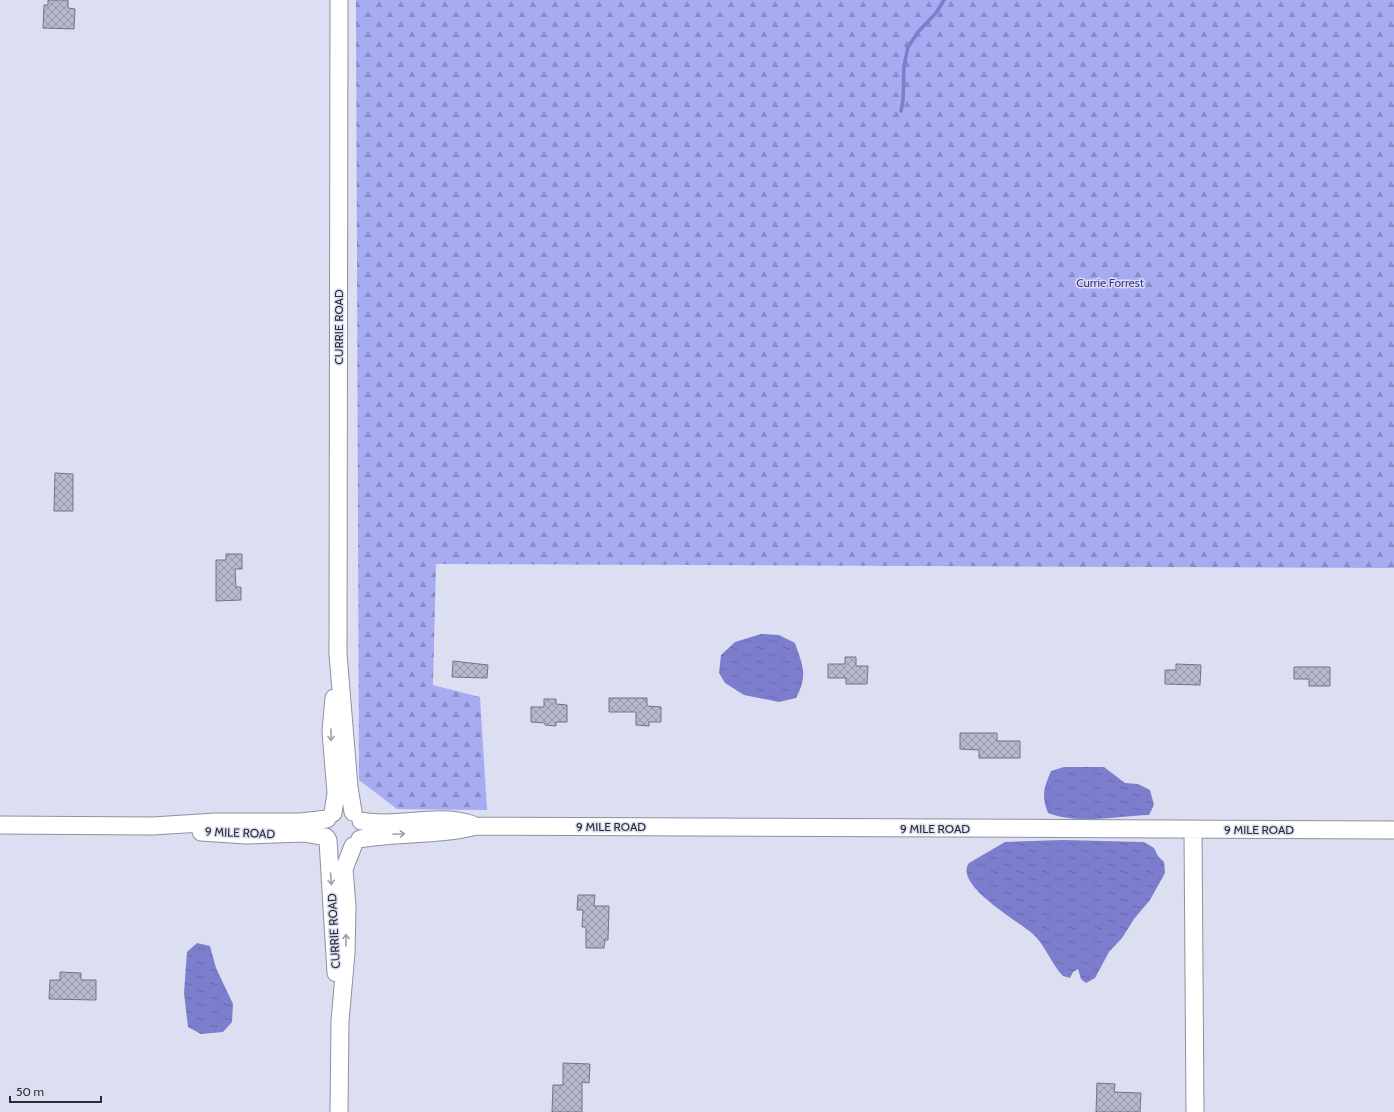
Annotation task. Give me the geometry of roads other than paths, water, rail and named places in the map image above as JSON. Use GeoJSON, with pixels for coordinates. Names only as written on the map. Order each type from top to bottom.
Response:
{"type":"FeatureCollection","features":[{"type":"Feature","properties":{"kind":"street","name":"CURRIE ROAD"},"geometry":{"type":"LineString","coordinates":[[339,0],[338,654],[348,787],[357,817]]}},
{"type":"Feature","properties":{"kind":"street","name":"CURRIE ROAD"},"geometry":{"type":"LineString","coordinates":[[330,816],[336,793],[331,731],[338,654]]}},
{"type":"Feature","properties":{"kind":"street"},"geometry":{"type":"LineString","coordinates":[[343,810],[357,817],[363,832],[357,843],[340,848],[327,839],[324,828],[330,816],[343,810]]}},
{"type":"Feature","properties":{"kind":"street","name":"9 MILE ROAD"},"geometry":{"type":"LineString","coordinates":[[0,825],[153,826],[216,822],[301,822],[330,816]]}},
{"type":"Feature","properties":{"kind":"street","name":"9 MILE ROAD"},"geometry":{"type":"LineString","coordinates":[[357,817],[379,823],[440,819],[457,820],[476,826]]}},
{"type":"Feature","properties":{"kind":"street","name":"9 MILE ROAD"},"geometry":{"type":"LineString","coordinates":[[153,826],[215,834],[253,835],[304,833],[327,839]]}},
{"type":"Feature","properties":{"kind":"street","name":"9 MILE ROAD"},"geometry":{"type":"LineString","coordinates":[[357,843],[385,835],[458,831],[476,826],[1394,830]]}},
{"type":"Feature","properties":{"kind":"street"},"geometry":{"type":"LineString","coordinates":[[1193,830],[1195,1112]]}},
{"type":"Feature","properties":{"kind":"street","name":"CURRIE ROAD"},"geometry":{"type":"LineString","coordinates":[[327,839],[340,1021],[340,1112]]}},
{"type":"Feature","properties":{"kind":"street","name":"CURRIE ROAD"},"geometry":{"type":"LineString","coordinates":[[340,1021],[346,953],[347,907],[344,869],[357,843]]}},
{"type":"Feature","properties":{"kind":"water"},"geometry":{"type":"Polygon","coordinates":[[[761,634],[779,635],[795,643],[803,671],[802,683],[796,698],[779,702],[744,695],[725,683],[719,673],[721,655],[735,642],[761,634]]]}},
{"type":"Feature","properties":{"kind":"water"},"geometry":{"type":"Polygon","coordinates":[[[1064,767],[1104,767],[1125,783],[1138,784],[1150,790],[1154,805],[1149,815],[1098,819],[1072,819],[1048,813],[1044,796],[1047,782],[1051,771],[1064,767]]]}},
{"type":"Feature","properties":{"kind":"water"},"geometry":{"type":"Polygon","coordinates":[[[1063,840],[1144,842],[1154,848],[1158,856],[1164,862],[1165,873],[1150,900],[1134,919],[1122,938],[1109,952],[1095,978],[1086,983],[1081,979],[1078,969],[1073,972],[1070,978],[1063,976],[1038,939],[979,892],[970,882],[967,872],[969,863],[1005,842],[1063,840]]]}},
{"type":"Feature","properties":{"kind":"water"},"geometry":{"type":"Polygon","coordinates":[[[197,943],[210,946],[216,968],[233,1004],[232,1022],[223,1032],[201,1034],[188,1027],[184,993],[187,952],[197,943]]]}},
{"type":"Feature","properties":{"kind":"waterway"},"geometry":{"type":"LineString","coordinates":[[901,111],[903,100],[904,66],[908,47],[918,32],[936,13],[944,0]]}},
{"type":"Feature","properties":{"kind":"park label","name":"Currie Forrest"},"geometry":{"type":"Point","coordinates":[1110,283]}}]}
